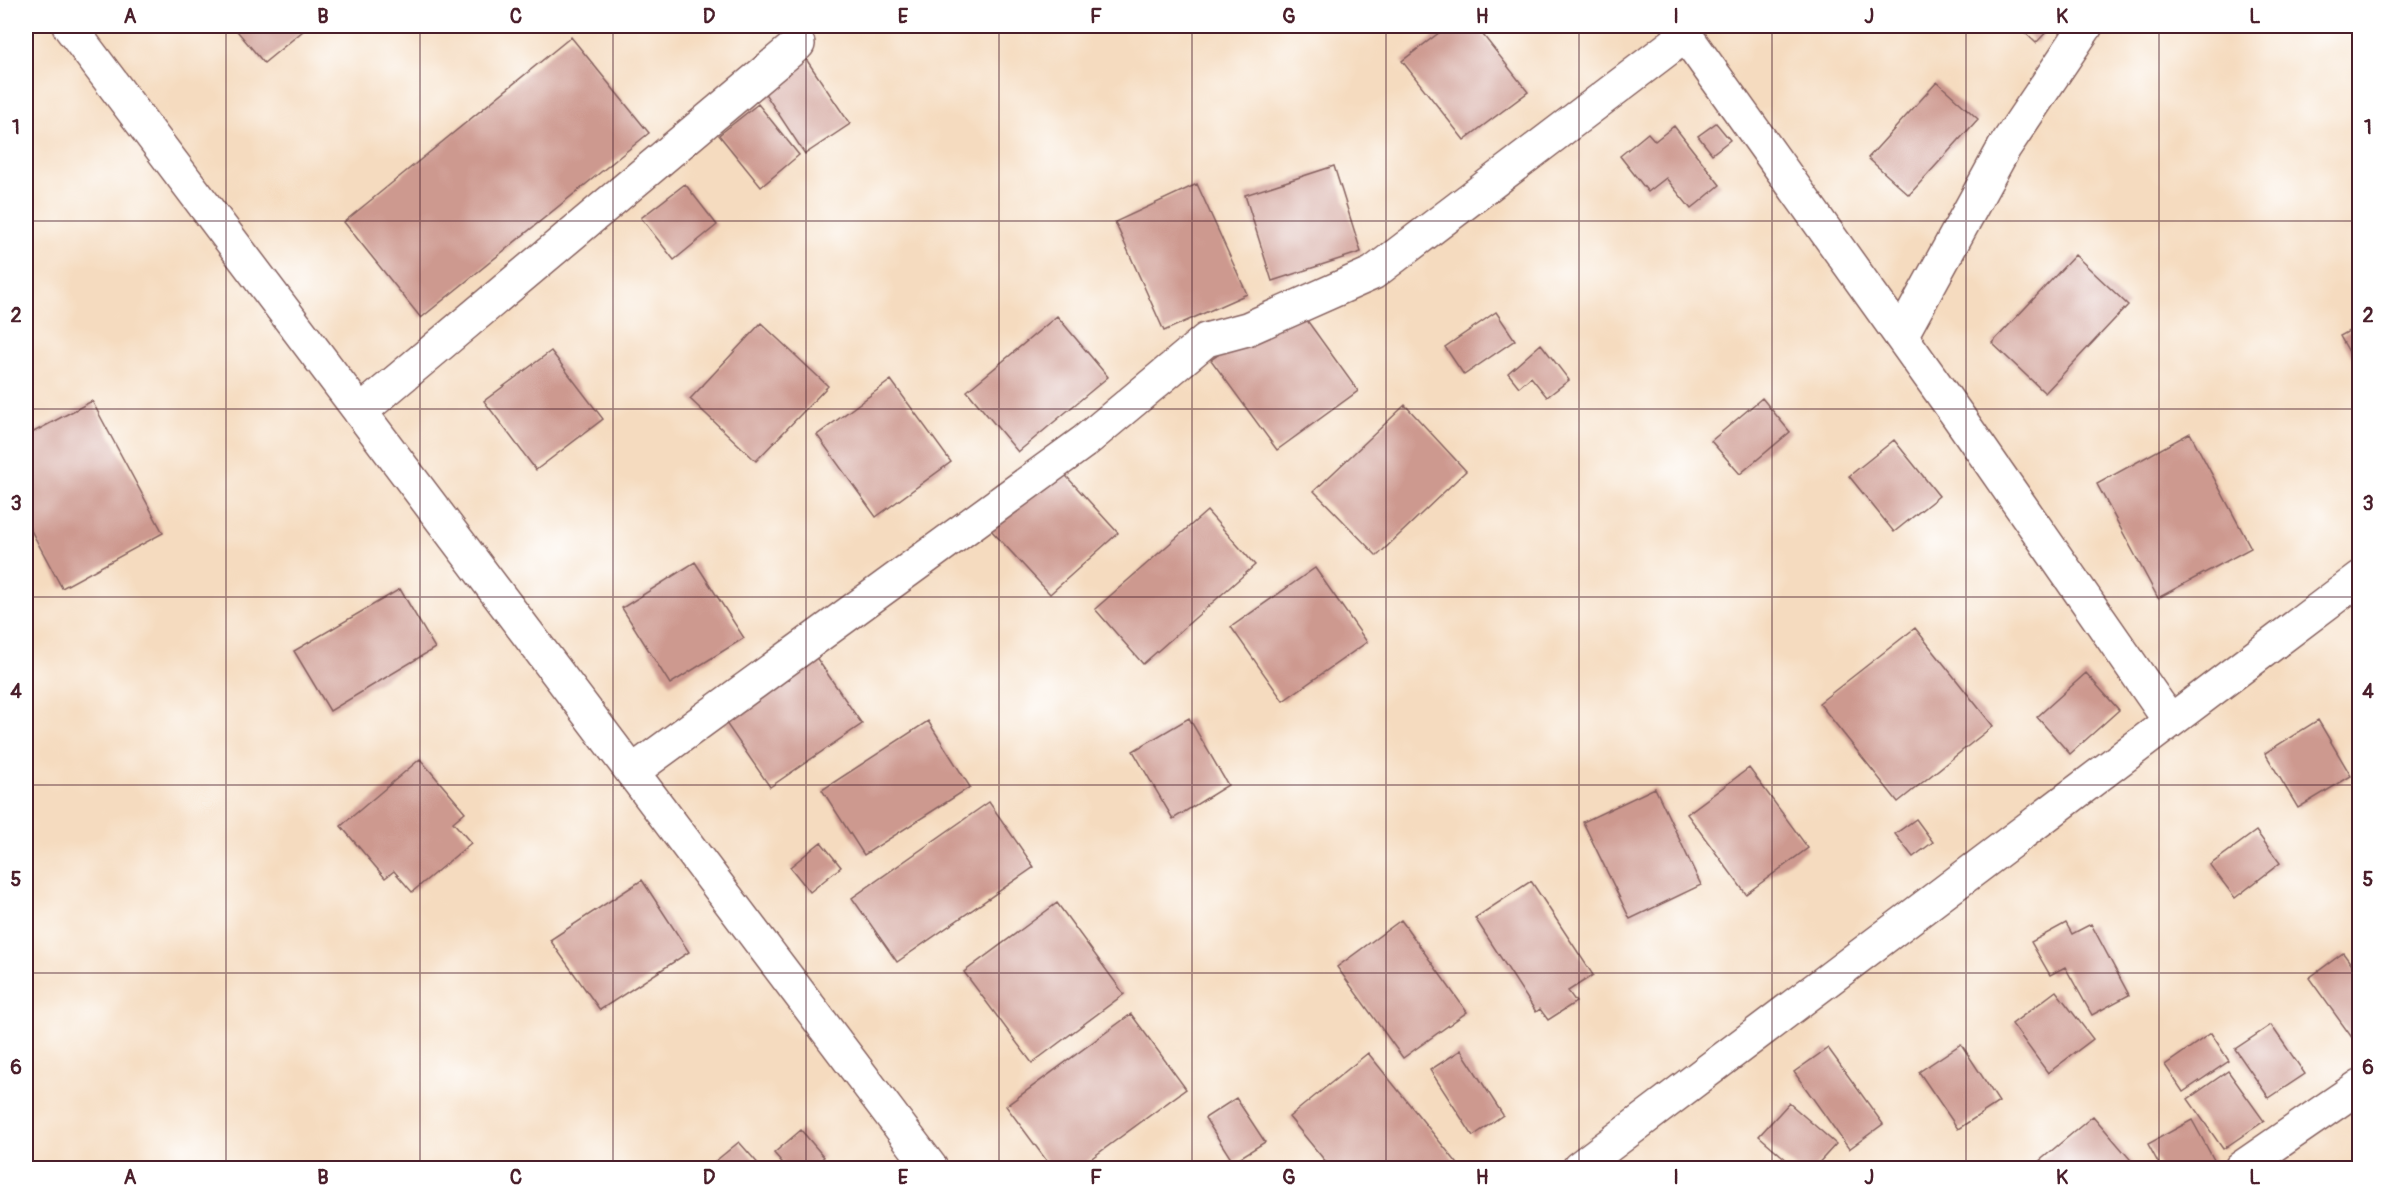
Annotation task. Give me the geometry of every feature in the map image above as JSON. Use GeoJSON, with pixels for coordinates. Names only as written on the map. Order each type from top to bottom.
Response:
{"type":"FeatureCollection","features":[{"type":"Feature","properties":{"kind":"street"},"geometry":{"type":"LineString","coordinates":[[69,26],[931,1168]]}},
{"type":"Feature","properties":{"kind":"street"},"geometry":{"type":"LineString","coordinates":[[1901,336],[2004,148],[2086,26]]}},
{"type":"Feature","properties":{"kind":"street"},"geometry":{"type":"LineString","coordinates":[[632,772],[1085,441],[1206,340],[1247,329],[1373,273],[1682,30],[1901,336],[2170,721]]}},
{"type":"Feature","properties":{"kind":"street"},"geometry":{"type":"LineString","coordinates":[[360,412],[798,44]]}},
{"type":"Feature","properties":{"kind":"street"},"geometry":{"type":"LineString","coordinates":[[1579,1168],[2360,578]]}},
{"type":"Feature","properties":{"kind":"street"},"geometry":{"type":"LineString","coordinates":[[2241,1168],[2360,1086]]}},
{"type":"Feature","properties":{"kind":"building"},"geometry":{"type":"Polygon","coordinates":[[[233,26],[309,26],[264,63],[233,26]]]}},
{"type":"Feature","properties":{"kind":"building"},"geometry":{"type":"Polygon","coordinates":[[[1448,26],[1476,26],[1528,92],[1464,140],[1402,61],[1448,26]]]}},
{"type":"Feature","properties":{"kind":"building"},"geometry":{"type":"Polygon","coordinates":[[[2018,26],[2052,26],[2036,43],[2018,26]]]}},
{"type":"Feature","properties":{"kind":"building"},"geometry":{"type":"Polygon","coordinates":[[[571,37],[649,133],[421,318],[344,222],[571,37]]]}},
{"type":"Feature","properties":{"kind":"building"},"geometry":{"type":"Polygon","coordinates":[[[806,59],[850,124],[805,154],[762,89],[806,59]]]}},
{"type":"Feature","properties":{"kind":"building"},"geometry":{"type":"Polygon","coordinates":[[[1937,82],[1978,119],[1909,195],[1868,158],[1937,82]]]}},
{"type":"Feature","properties":{"kind":"building"},"geometry":{"type":"Polygon","coordinates":[[[758,104],[799,155],[761,187],[719,135],[758,104]]]}},
{"type":"Feature","properties":{"kind":"building"},"geometry":{"type":"Polygon","coordinates":[[[1716,123],[1730,140],[1712,154],[1698,136],[1716,123]]]}},
{"type":"Feature","properties":{"kind":"building"},"geometry":{"type":"Polygon","coordinates":[[[1674,126],[1720,185],[1691,209],[1666,178],[1648,192],[1620,156],[1648,133],[1655,141],[1674,126]]]}},
{"type":"Feature","properties":{"kind":"building"},"geometry":{"type":"Polygon","coordinates":[[[1334,166],[1361,252],[1272,281],[1245,195],[1334,166]]]}},
{"type":"Feature","properties":{"kind":"building"},"geometry":{"type":"Polygon","coordinates":[[[685,184],[717,225],[674,260],[641,218],[685,184]]]}},
{"type":"Feature","properties":{"kind":"building"},"geometry":{"type":"Polygon","coordinates":[[[1197,184],[1247,294],[1164,331],[1115,222],[1197,184]]]}},
{"type":"Feature","properties":{"kind":"building"},"geometry":{"type":"Polygon","coordinates":[[[2075,255],[2128,305],[2045,393],[1992,343],[2075,255]]]}},
{"type":"Feature","properties":{"kind":"building"},"geometry":{"type":"Polygon","coordinates":[[[1293,301],[1358,391],[1277,450],[1211,360],[1293,301]]]}},
{"type":"Feature","properties":{"kind":"building"},"geometry":{"type":"Polygon","coordinates":[[[1496,312],[1515,340],[1464,375],[1445,347],[1496,312]]]}},
{"type":"Feature","properties":{"kind":"building"},"geometry":{"type":"Polygon","coordinates":[[[1057,316],[1108,377],[1018,452],[967,391],[1057,316]]]}},
{"type":"Feature","properties":{"kind":"building"},"geometry":{"type":"Polygon","coordinates":[[[761,323],[828,386],[756,461],[690,399],[761,323]]]}},
{"type":"Feature","properties":{"kind":"building"},"geometry":{"type":"Polygon","coordinates":[[[2360,325],[2360,371],[2340,336],[2360,325]]]}},
{"type":"Feature","properties":{"kind":"building"},"geometry":{"type":"Polygon","coordinates":[[[1541,344],[1569,380],[1547,397],[1531,377],[1519,387],[1508,373],[1541,344]]]}},
{"type":"Feature","properties":{"kind":"building"},"geometry":{"type":"Polygon","coordinates":[[[551,351],[603,419],[536,470],[484,401],[551,351]]]}},
{"type":"Feature","properties":{"kind":"building"},"geometry":{"type":"Polygon","coordinates":[[[891,380],[951,462],[876,517],[817,435],[891,380]]]}},
{"type":"Feature","properties":{"kind":"building"},"geometry":{"type":"Polygon","coordinates":[[[1762,398],[1790,432],[1740,474],[1711,441],[1762,398]]]}},
{"type":"Feature","properties":{"kind":"building"},"geometry":{"type":"Polygon","coordinates":[[[92,401],[163,533],[62,588],[26,521],[26,436],[92,401]]]}},
{"type":"Feature","properties":{"kind":"building"},"geometry":{"type":"Polygon","coordinates":[[[1405,405],[1466,471],[1377,556],[1314,491],[1405,405]]]}},
{"type":"Feature","properties":{"kind":"building"},"geometry":{"type":"Polygon","coordinates":[[[2190,433],[2251,548],[2158,598],[2097,484],[2190,433]]]}},
{"type":"Feature","properties":{"kind":"building"},"geometry":{"type":"Polygon","coordinates":[[[1894,440],[1939,496],[1894,532],[1849,476],[1894,440]]]}},
{"type":"Feature","properties":{"kind":"building"},"geometry":{"type":"Polygon","coordinates":[[[1058,467],[1118,533],[1050,594],[990,529],[1058,467]]]}},
{"type":"Feature","properties":{"kind":"building"},"geometry":{"type":"Polygon","coordinates":[[[1207,511],[1255,565],[1143,664],[1095,609],[1207,511]]]}},
{"type":"Feature","properties":{"kind":"building"},"geometry":{"type":"Polygon","coordinates":[[[695,562],[744,638],[670,684],[622,608],[695,562]]]}},
{"type":"Feature","properties":{"kind":"building"},"geometry":{"type":"Polygon","coordinates":[[[1315,568],[1367,642],[1283,701],[1231,627],[1315,568]]]}},
{"type":"Feature","properties":{"kind":"building"},"geometry":{"type":"Polygon","coordinates":[[[400,589],[435,648],[330,711],[294,651],[400,589]]]}},
{"type":"Feature","properties":{"kind":"building"},"geometry":{"type":"Polygon","coordinates":[[[1915,628],[1993,726],[1898,802],[1819,703],[1915,628]]]}},
{"type":"Feature","properties":{"kind":"building"},"geometry":{"type":"Polygon","coordinates":[[[809,647],[862,724],[770,787],[717,710],[809,647]]]}},
{"type":"Feature","properties":{"kind":"building"},"geometry":{"type":"Polygon","coordinates":[[[2086,673],[2119,710],[2070,754],[2037,717],[2086,673]]]}},
{"type":"Feature","properties":{"kind":"building"},"geometry":{"type":"Polygon","coordinates":[[[1189,718],[1228,785],[1173,819],[1133,751],[1189,718]]]}},
{"type":"Feature","properties":{"kind":"building"},"geometry":{"type":"Polygon","coordinates":[[[2318,720],[2351,776],[2298,808],[2265,753],[2318,720]]]}},
{"type":"Feature","properties":{"kind":"building"},"geometry":{"type":"Polygon","coordinates":[[[928,721],[970,787],[864,855],[822,790],[928,721]]]}},
{"type":"Feature","properties":{"kind":"building"},"geometry":{"type":"Polygon","coordinates":[[[420,759],[465,812],[453,822],[471,843],[412,892],[394,871],[385,878],[341,826],[420,759]]]}},
{"type":"Feature","properties":{"kind":"building"},"geometry":{"type":"Polygon","coordinates":[[[1749,768],[1808,848],[1746,894],[1687,814],[1749,768]]]}},
{"type":"Feature","properties":{"kind":"building"},"geometry":{"type":"Polygon","coordinates":[[[1655,788],[1701,885],[1630,919],[1583,822],[1655,788]]]}},
{"type":"Feature","properties":{"kind":"building"},"geometry":{"type":"Polygon","coordinates":[[[989,802],[1034,867],[897,962],[852,898],[989,802]]]}},
{"type":"Feature","properties":{"kind":"building"},"geometry":{"type":"Polygon","coordinates":[[[1916,819],[1933,842],[1913,857],[1895,834],[1916,819]]]}},
{"type":"Feature","properties":{"kind":"building"},"geometry":{"type":"Polygon","coordinates":[[[2256,831],[2280,863],[2235,898],[2210,865],[2256,831]]]}},
{"type":"Feature","properties":{"kind":"building"},"geometry":{"type":"Polygon","coordinates":[[[821,842],[841,867],[810,892],[790,867],[821,842]]]}},
{"type":"Feature","properties":{"kind":"building"},"geometry":{"type":"Polygon","coordinates":[[[642,880],[689,952],[600,1010],[550,940],[642,880]]]}},
{"type":"Feature","properties":{"kind":"building"},"geometry":{"type":"Polygon","coordinates":[[[1531,881],[1593,975],[1568,991],[1576,1002],[1548,1020],[1540,1009],[1536,1012],[1475,918],[1531,881]]]}},
{"type":"Feature","properties":{"kind":"building"},"geometry":{"type":"Polygon","coordinates":[[[1057,903],[1124,994],[1032,1063],[964,972],[1057,903]]]}},
{"type":"Feature","properties":{"kind":"building"},"geometry":{"type":"Polygon","coordinates":[[[1401,920],[1467,1012],[1403,1058],[1337,967],[1401,920]]]}},
{"type":"Feature","properties":{"kind":"building"},"geometry":{"type":"Polygon","coordinates":[[[2066,923],[2072,934],[2091,924],[2129,995],[2092,1015],[2065,967],[2050,975],[2031,942],[2066,923]]]}},
{"type":"Feature","properties":{"kind":"building"},"geometry":{"type":"Polygon","coordinates":[[[2343,953],[2360,976],[2360,1034],[2353,1039],[2309,978],[2343,953]]]}},
{"type":"Feature","properties":{"kind":"building"},"geometry":{"type":"Polygon","coordinates":[[[2056,991],[2093,1039],[2048,1073],[2012,1024],[2056,991]]]}},
{"type":"Feature","properties":{"kind":"building"},"geometry":{"type":"Polygon","coordinates":[[[1131,1014],[1186,1089],[1078,1168],[1052,1168],[1006,1106],[1131,1014]]]}},
{"type":"Feature","properties":{"kind":"building"},"geometry":{"type":"Polygon","coordinates":[[[2271,1025],[2305,1074],[2269,1098],[2235,1049],[2271,1025]]]}},
{"type":"Feature","properties":{"kind":"building"},"geometry":{"type":"Polygon","coordinates":[[[2211,1033],[2229,1061],[2183,1092],[2165,1065],[2211,1033]]]}},
{"type":"Feature","properties":{"kind":"building"},"geometry":{"type":"Polygon","coordinates":[[[1961,1044],[1999,1102],[1958,1129],[1919,1072],[1961,1044]]]}},
{"type":"Feature","properties":{"kind":"building"},"geometry":{"type":"Polygon","coordinates":[[[1828,1048],[1883,1124],[1849,1149],[1794,1072],[1828,1048]]]}},
{"type":"Feature","properties":{"kind":"building"},"geometry":{"type":"Polygon","coordinates":[[[1461,1050],[1503,1115],[1473,1136],[1430,1070],[1461,1050]]]}},
{"type":"Feature","properties":{"kind":"building"},"geometry":{"type":"Polygon","coordinates":[[[1368,1053],[1461,1168],[1331,1168],[1289,1117],[1368,1053]]]}},
{"type":"Feature","properties":{"kind":"building"},"geometry":{"type":"Polygon","coordinates":[[[2228,1071],[2264,1121],[2223,1149],[2188,1099],[2228,1071]]]}},
{"type":"Feature","properties":{"kind":"building"},"geometry":{"type":"Polygon","coordinates":[[[1236,1098],[1265,1142],[1233,1162],[1205,1118],[1236,1098]]]}},
{"type":"Feature","properties":{"kind":"building"},"geometry":{"type":"Polygon","coordinates":[[[1789,1103],[1836,1144],[1814,1168],[1796,1168],[1759,1136],[1789,1103]]]}},
{"type":"Feature","properties":{"kind":"building"},"geometry":{"type":"Polygon","coordinates":[[[2093,1116],[2136,1166],[2133,1168],[2031,1168],[2093,1116]]]}},
{"type":"Feature","properties":{"kind":"building"},"geometry":{"type":"Polygon","coordinates":[[[2192,1120],[2214,1160],[2199,1168],[2161,1168],[2148,1144],[2192,1120]]]}},
{"type":"Feature","properties":{"kind":"building"},"geometry":{"type":"Polygon","coordinates":[[[801,1130],[824,1157],[810,1168],[787,1168],[774,1153],[801,1130]]]}},
{"type":"Feature","properties":{"kind":"building"},"geometry":{"type":"Polygon","coordinates":[[[739,1142],[762,1168],[707,1168],[739,1142]]]}}]}
